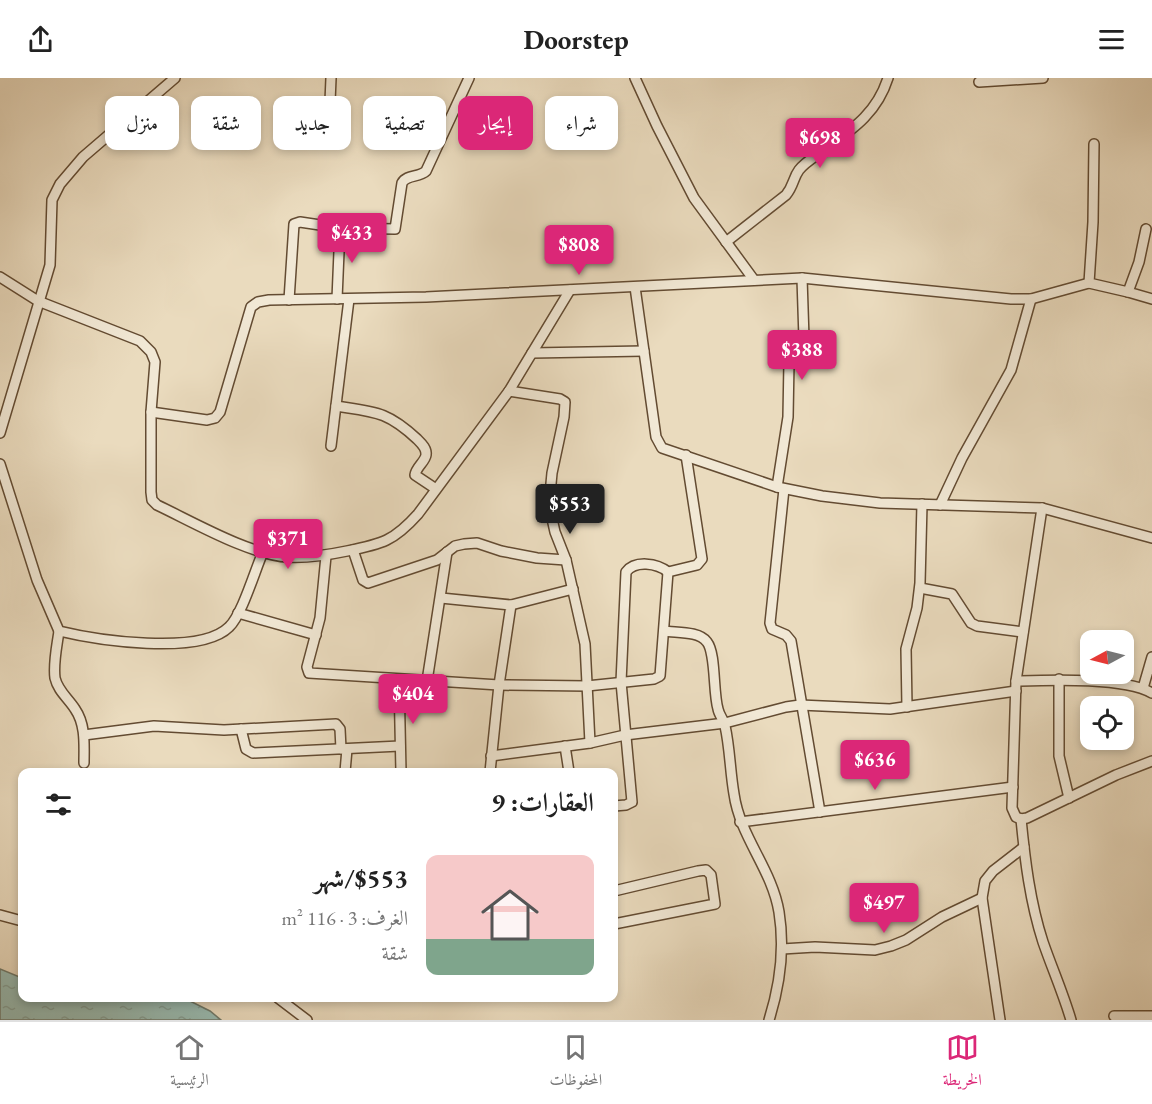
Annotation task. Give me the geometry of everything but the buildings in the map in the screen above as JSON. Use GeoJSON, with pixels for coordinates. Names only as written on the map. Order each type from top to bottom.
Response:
{"type":"FeatureCollection","features":[{"type":"Feature","properties":{"kind":"street"},"geometry":{"type":"LineString","coordinates":[[0,433],[50,265],[52,200],[60,184],[83,157],[175,78]]}},
{"type":"Feature","properties":{"kind":"street"},"geometry":{"type":"LineString","coordinates":[[330,96],[331,78]]}},
{"type":"Feature","properties":{"kind":"street"},"geometry":{"type":"LineString","coordinates":[[289,300],[294,224],[300,222],[340,228],[395,229],[402,183],[407,177],[423,174],[426,171],[469,78]]}},
{"type":"Feature","properties":{"kind":"street"},"geometry":{"type":"LineString","coordinates":[[634,78],[694,198],[754,280]]}},
{"type":"Feature","properties":{"kind":"street"},"geometry":{"type":"LineString","coordinates":[[726,242],[786,195],[792,188],[798,170],[859,125],[884,91],[888,78]]}},
{"type":"Feature","properties":{"kind":"street"},"geometry":{"type":"LineString","coordinates":[[979,82],[1043,78]]}},
{"type":"Feature","properties":{"kind":"street"},"geometry":{"type":"LineString","coordinates":[[1089,283],[1093,222],[1094,144]]}},
{"type":"Feature","properties":{"kind":"street"},"geometry":{"type":"LineString","coordinates":[[337,299],[340,228]]}},
{"type":"Feature","properties":{"kind":"street"},"geometry":{"type":"LineString","coordinates":[[1128,292],[1140,262],[1146,229]]}},
{"type":"Feature","properties":{"kind":"street"},"geometry":{"type":"LineString","coordinates":[[0,277],[38,301],[140,341],[150,352],[155,363],[152,412],[152,500],[157,505],[263,552],[288,557],[326,556],[354,550],[389,540],[402,531],[418,514],[509,391],[570,290]]}},
{"type":"Feature","properties":{"kind":"street"},"geometry":{"type":"LineString","coordinates":[[152,412],[207,420],[214,418],[220,412],[251,307],[258,302],[269,300],[570,290],[802,278],[1011,299],[1031,299],[1089,283],[1152,299]]}},
{"type":"Feature","properties":{"kind":"street"},"geometry":{"type":"LineString","coordinates":[[802,278],[804,339],[803,345],[790,357],[789,362],[788,417],[770,623],[772,629],[786,634],[791,641],[800,705],[820,812]]}},
{"type":"Feature","properties":{"kind":"street"},"geometry":{"type":"LineString","coordinates":[[635,287],[658,442],[663,448],[780,488],[822,496],[880,503],[1042,508],[1152,538]]}},
{"type":"Feature","properties":{"kind":"street"},"geometry":{"type":"LineString","coordinates":[[331,446],[349,299]]}},
{"type":"Feature","properties":{"kind":"street"},"geometry":{"type":"LineString","coordinates":[[940,505],[962,458],[1011,370],[1031,299]]}},
{"type":"Feature","properties":{"kind":"street"},"geometry":{"type":"LineString","coordinates":[[532,353],[644,351]]}},
{"type":"Feature","properties":{"kind":"street"},"geometry":{"type":"LineString","coordinates":[[509,391],[560,399],[564,402],[564,417],[552,473],[549,505],[555,532],[566,560],[585,644],[590,742]]}},
{"type":"Feature","properties":{"kind":"street"},"geometry":{"type":"LineString","coordinates":[[336,406],[371,411],[390,417],[399,423],[423,445],[426,452],[415,475],[436,489]]}},
{"type":"Feature","properties":{"kind":"street"},"geometry":{"type":"LineString","coordinates":[[618,806],[626,806],[632,802],[621,682],[626,572],[634,565],[655,565],[668,572],[697,565],[702,559],[686,455]]}},
{"type":"Feature","properties":{"kind":"street"},"geometry":{"type":"LineString","coordinates":[[0,464],[37,579],[59,631],[55,678],[60,690],[81,721],[84,735],[84,764]]}},
{"type":"Feature","properties":{"kind":"street"},"geometry":{"type":"LineString","coordinates":[[907,707],[906,649],[920,588],[922,504]]}},
{"type":"Feature","properties":{"kind":"street"},"geometry":{"type":"LineString","coordinates":[[1042,508],[1016,686],[1012,808],[1016,817],[1027,818],[1116,775],[1152,761]]}},
{"type":"Feature","properties":{"kind":"street"},"geometry":{"type":"LineString","coordinates":[[354,550],[363,579],[368,583],[437,560],[455,546],[477,543],[501,551],[537,558],[566,560]]}},
{"type":"Feature","properties":{"kind":"street"},"geometry":{"type":"LineString","coordinates":[[59,631],[132,642],[174,644],[218,634],[229,628],[238,613],[263,552]]}},
{"type":"Feature","properties":{"kind":"street"},"geometry":{"type":"LineString","coordinates":[[427,681],[447,552]]}},
{"type":"Feature","properties":{"kind":"street"},"geometry":{"type":"LineString","coordinates":[[326,556],[320,618],[307,667],[309,673],[499,685],[587,686],[654,679],[660,676],[668,572]]}},
{"type":"Feature","properties":{"kind":"street"},"geometry":{"type":"LineString","coordinates":[[920,588],[952,594],[970,623],[977,626],[1023,632]]}},
{"type":"Feature","properties":{"kind":"street"},"geometry":{"type":"LineString","coordinates":[[441,598],[511,605],[573,589]]}},
{"type":"Feature","properties":{"kind":"street"},"geometry":{"type":"LineString","coordinates":[[490,768],[499,685],[511,605]]}},
{"type":"Feature","properties":{"kind":"street"},"geometry":{"type":"LineString","coordinates":[[238,613],[316,635]]}},
{"type":"Feature","properties":{"kind":"street"},"geometry":{"type":"LineString","coordinates":[[664,631],[701,637],[708,643],[718,710],[725,723],[734,796],[740,822],[772,883],[779,912],[782,949],[777,993],[769,1020]]}},
{"type":"Feature","properties":{"kind":"street"},"geometry":{"type":"LineString","coordinates":[[1143,688],[1152,657]]}},
{"type":"Feature","properties":{"kind":"street"},"geometry":{"type":"LineString","coordinates":[[399,679],[401,768]]}},
{"type":"Feature","properties":{"kind":"street"},"geometry":{"type":"LineString","coordinates":[[491,756],[625,735],[725,723],[800,705],[880,709],[907,707],[1059,679],[1143,688],[1152,693]]}},
{"type":"Feature","properties":{"kind":"street"},"geometry":{"type":"LineString","coordinates":[[1059,679],[1059,756],[1069,798]]}},
{"type":"Feature","properties":{"kind":"street"},"geometry":{"type":"LineString","coordinates":[[84,735],[154,726],[204,730],[336,724],[340,729],[345,768]]}},
{"type":"Feature","properties":{"kind":"street"},"geometry":{"type":"LineString","coordinates":[[241,729],[246,749],[253,753],[400,746]]}},
{"type":"Feature","properties":{"kind":"street"},"geometry":{"type":"LineString","coordinates":[[565,746],[568,768]]}},
{"type":"Feature","properties":{"kind":"street"},"geometry":{"type":"LineString","coordinates":[[740,822],[1013,787]]}},
{"type":"Feature","properties":{"kind":"street"},"geometry":{"type":"LineString","coordinates":[[1021,819],[1030,889],[1043,941],[1055,969],[1071,1020]]}},
{"type":"Feature","properties":{"kind":"street"},"geometry":{"type":"LineString","coordinates":[[1000,1020],[982,898],[985,881],[993,871],[1024,847]]}},
{"type":"Feature","properties":{"kind":"street"},"geometry":{"type":"LineString","coordinates":[[618,890],[706,870],[711,874],[715,904],[618,923]]}},
{"type":"Feature","properties":{"kind":"street"},"geometry":{"type":"LineString","coordinates":[[782,949],[815,947],[875,950],[891,946],[906,940],[942,917],[982,898]]}},
{"type":"Feature","properties":{"kind":"street"},"geometry":{"type":"LineString","coordinates":[[0,915],[18,920]]}},
{"type":"Feature","properties":{"kind":"street"},"geometry":{"type":"LineString","coordinates":[[283,1002],[307,1020]]}},
{"type":"Feature","properties":{"kind":"street"},"geometry":{"type":"LineString","coordinates":[[1114,1016],[1152,1016]]}},
{"type":"Feature","properties":{"kind":"water"},"geometry":{"type":"Polygon","coordinates":[[[0,969],[18,976],[18,1002],[192,1002],[210,1011],[221,1020],[0,1020],[0,969]]]}}]}
